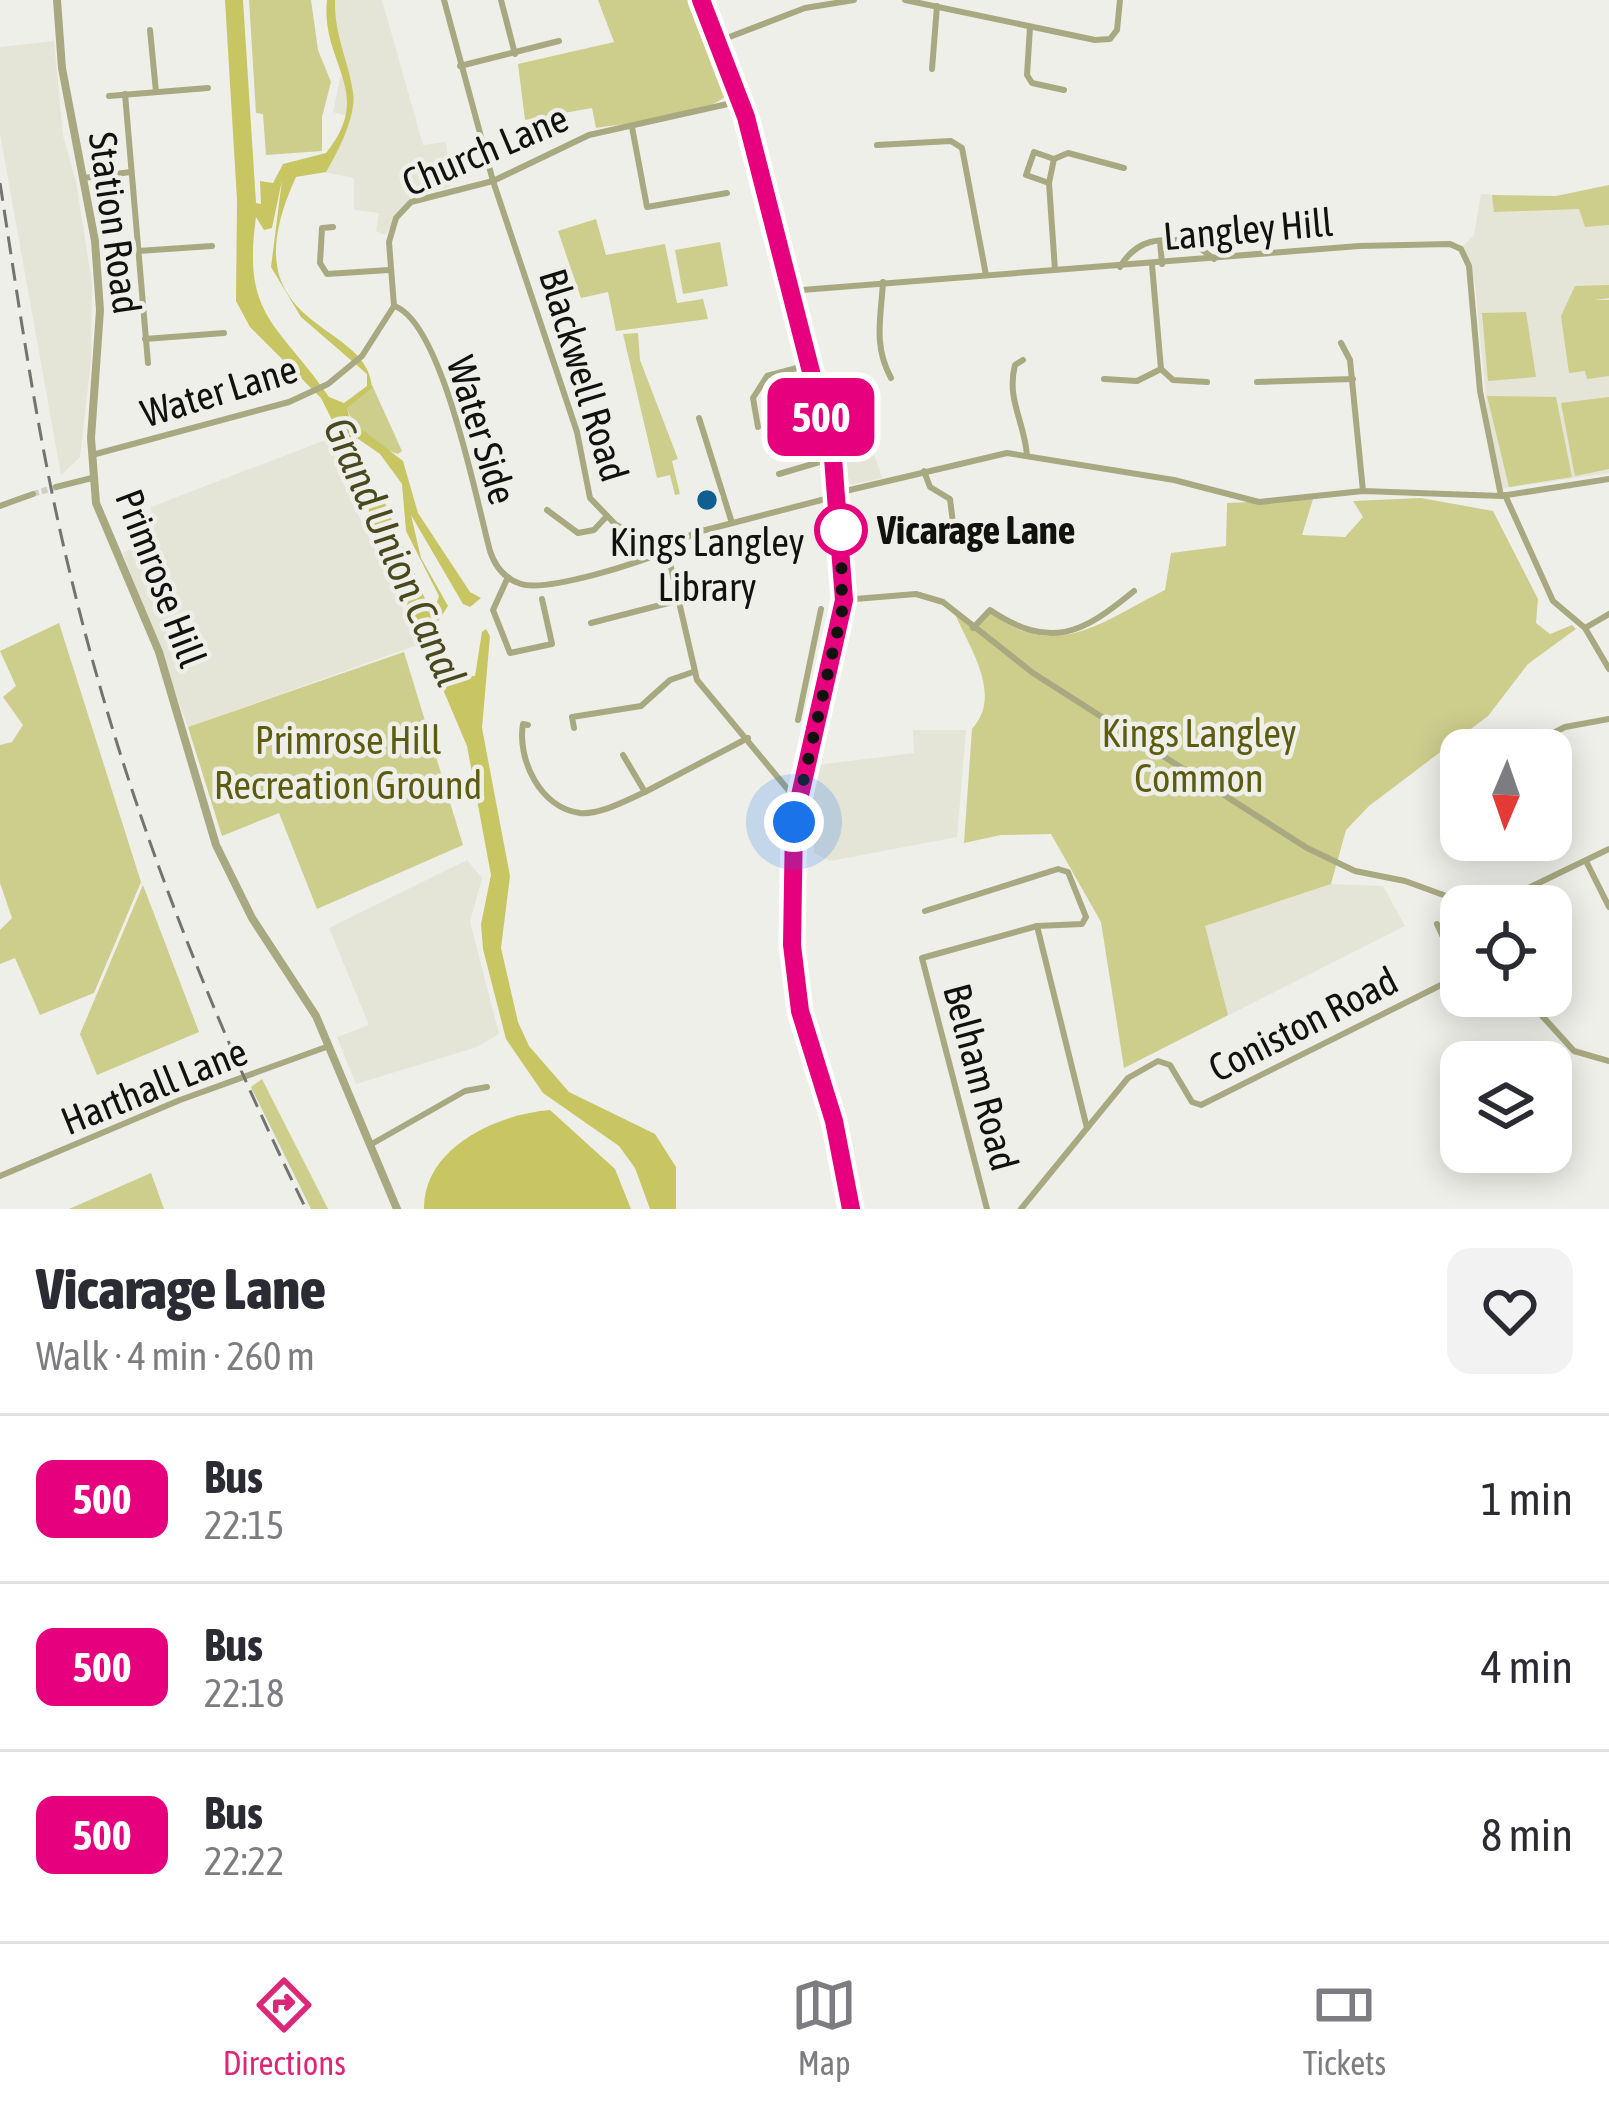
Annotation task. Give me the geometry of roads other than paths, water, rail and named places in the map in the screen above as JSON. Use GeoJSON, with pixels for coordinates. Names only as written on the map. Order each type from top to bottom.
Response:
{"type":"FeatureCollection","features":[{"type":"Feature","properties":{"kind":"main road"},"geometry":{"type":"LineString","coordinates":[[701,0],[741,101],[833,458],[844,600],[794,822],[792,945],[799,998],[834,1121],[851,1209]]}},
{"type":"Feature","properties":{"kind":"street","name":"Station Road"},"geometry":{"type":"LineString","coordinates":[[57,0],[62,68],[83,178],[100,310],[92,455]]}},
{"type":"Feature","properties":{"kind":"street","name":"Blackwell Road"},"geometry":{"type":"LineString","coordinates":[[444,0],[493,181],[577,432],[590,499],[607,516],[667,550]]}},
{"type":"Feature","properties":{"kind":"street"},"geometry":{"type":"LineString","coordinates":[[501,0],[515,54]]}},
{"type":"Feature","properties":{"kind":"street"},"geometry":{"type":"LineString","coordinates":[[719,41],[805,8],[854,0]]}},
{"type":"Feature","properties":{"kind":"street"},"geometry":{"type":"LineString","coordinates":[[905,0],[1030,27],[1110,38],[1117,30],[1120,0]]}},
{"type":"Feature","properties":{"kind":"street"},"geometry":{"type":"LineString","coordinates":[[960,11],[961,0]]}},
{"type":"Feature","properties":{"kind":"street"},"geometry":{"type":"LineString","coordinates":[[932,69],[938,7]]}},
{"type":"Feature","properties":{"kind":"street"},"geometry":{"type":"LineString","coordinates":[[1030,27],[1028,75],[1032,83],[1064,90]]}},
{"type":"Feature","properties":{"kind":"street"},"geometry":{"type":"LineString","coordinates":[[150,30],[156,92]]}},
{"type":"Feature","properties":{"kind":"street"},"geometry":{"type":"LineString","coordinates":[[460,66],[559,41]]}},
{"type":"Feature","properties":{"kind":"street"},"geometry":{"type":"LineString","coordinates":[[109,96],[208,88]]}},
{"type":"Feature","properties":{"kind":"street"},"geometry":{"type":"LineString","coordinates":[[125,94],[148,363]]}},
{"type":"Feature","properties":{"kind":"street","name":"Church Lane"},"geometry":{"type":"LineString","coordinates":[[394,306],[391,230],[403,208],[420,198],[493,181],[590,135],[741,101]]}},
{"type":"Feature","properties":{"kind":"street"},"geometry":{"type":"LineString","coordinates":[[632,127],[647,207],[727,193]]}},
{"type":"Feature","properties":{"kind":"street"},"geometry":{"type":"LineString","coordinates":[[877,146],[951,141],[962,148],[986,275]]}},
{"type":"Feature","properties":{"kind":"street"},"geometry":{"type":"LineString","coordinates":[[1049,184],[1026,175],[1027,160],[1034,152],[1054,159],[1068,153],[1124,167]]}},
{"type":"Feature","properties":{"kind":"street"},"geometry":{"type":"LineString","coordinates":[[1054,159],[1049,184],[1055,270]]}},
{"type":"Feature","properties":{"kind":"street"},"geometry":{"type":"LineString","coordinates":[[83,178],[131,172]]}},
{"type":"Feature","properties":{"kind":"street"},"geometry":{"type":"LineString","coordinates":[[333,227],[321,223],[320,263],[327,274],[389,270]]}},
{"type":"Feature","properties":{"kind":"street"},"geometry":{"type":"LineString","coordinates":[[1120,266],[1137,243],[1160,241],[1192,241],[1214,259]]}},
{"type":"Feature","properties":{"kind":"street"},"geometry":{"type":"LineString","coordinates":[[1160,241],[1162,264]]}},
{"type":"Feature","properties":{"kind":"street","name":"Langley Hill"},"geometry":{"type":"LineString","coordinates":[[788,291],[1359,246],[1450,244],[1461,249],[1469,266],[1480,391],[1503,495]]}},
{"type":"Feature","properties":{"kind":"street"},"geometry":{"type":"LineString","coordinates":[[138,251],[212,245]]}},
{"type":"Feature","properties":{"kind":"street"},"geometry":{"type":"LineString","coordinates":[[1152,265],[1161,369],[1173,380],[1207,382]]}},
{"type":"Feature","properties":{"kind":"street"},"geometry":{"type":"LineString","coordinates":[[883,282],[877,329],[880,357],[891,378]]}},
{"type":"Feature","properties":{"kind":"street","name":"Water Lane"},"geometry":{"type":"LineString","coordinates":[[92,455],[310,394],[359,359],[394,306]]}},
{"type":"Feature","properties":{"kind":"street","name":"Water Side"},"geometry":{"type":"LineString","coordinates":[[394,306],[412,318],[442,373],[490,551],[508,578]]}},
{"type":"Feature","properties":{"kind":"street"},"geometry":{"type":"LineString","coordinates":[[146,339],[224,333]]}},
{"type":"Feature","properties":{"kind":"street"},"geometry":{"type":"LineString","coordinates":[[1341,344],[1353,379],[1363,491]]}},
{"type":"Feature","properties":{"kind":"street"},"geometry":{"type":"LineString","coordinates":[[1023,360],[1015,364],[1011,405],[1026,434],[1027,456]]}},
{"type":"Feature","properties":{"kind":"street"},"geometry":{"type":"LineString","coordinates":[[758,427],[753,398],[766,376],[808,365]]}},
{"type":"Feature","properties":{"kind":"street"},"geometry":{"type":"LineString","coordinates":[[1104,379],[1138,381],[1161,369]]}},
{"type":"Feature","properties":{"kind":"street"},"geometry":{"type":"LineString","coordinates":[[1257,382],[1353,379]]}},
{"type":"Feature","properties":{"kind":"street"},"geometry":{"type":"LineString","coordinates":[[700,418],[732,523]]}},
{"type":"Feature","properties":{"kind":"street"},"geometry":{"type":"LineString","coordinates":[[542,599],[553,647],[516,654],[505,649],[493,601],[508,578],[534,586],[647,560],[694,533],[993,454],[1174,480],[1259,502],[1363,491],[1503,495],[1609,479]]}},
{"type":"Feature","properties":{"kind":"street","name":"Primrose Hill"},"geometry":{"type":"LineString","coordinates":[[92,455],[96,503],[159,652],[216,845],[328,1046],[397,1209]]}},
{"type":"Feature","properties":{"kind":"street"},"geometry":{"type":"LineString","coordinates":[[779,474],[833,458]]}},
{"type":"Feature","properties":{"kind":"street"},"geometry":{"type":"LineString","coordinates":[[924,471],[930,487],[950,499],[953,523]]}},
{"type":"Feature","properties":{"kind":"street"},"geometry":{"type":"LineString","coordinates":[[56,487],[92,478]]}},
{"type":"Feature","properties":{"kind":"street"},"geometry":{"type":"LineString","coordinates":[[0,506],[33,494]]}},
{"type":"Feature","properties":{"kind":"street"},"geometry":{"type":"LineString","coordinates":[[1503,495],[1553,602],[1585,628],[1609,669]]}},
{"type":"Feature","properties":{"kind":"street"},"geometry":{"type":"LineString","coordinates":[[548,510],[578,533],[594,530],[607,516]]}},
{"type":"Feature","properties":{"kind":"street"},"geometry":{"type":"LineString","coordinates":[[667,550],[693,672],[790,792],[800,794]]}},
{"type":"Feature","properties":{"kind":"street"},"geometry":{"type":"LineString","coordinates":[[973,628],[990,610],[1015,627],[1066,634],[1097,621],[1134,591]]}},
{"type":"Feature","properties":{"kind":"street"},"geometry":{"type":"LineString","coordinates":[[844,600],[930,596],[1033,673],[1333,863],[1440,896]]}},
{"type":"Feature","properties":{"kind":"street"},"geometry":{"type":"LineString","coordinates":[[591,623],[681,599]]}},
{"type":"Feature","properties":{"kind":"street"},"geometry":{"type":"LineString","coordinates":[[798,720],[821,608]]}},
{"type":"Feature","properties":{"kind":"street"},"geometry":{"type":"LineString","coordinates":[[1585,628],[1609,614]]}},
{"type":"Feature","properties":{"kind":"street"},"geometry":{"type":"LineString","coordinates":[[811,668],[827,673]]}},
{"type":"Feature","properties":{"kind":"street"},"geometry":{"type":"LineString","coordinates":[[572,717],[640,706],[670,680],[693,672]]}},
{"type":"Feature","properties":{"kind":"street"},"geometry":{"type":"LineString","coordinates":[[570,706],[574,728]]}},
{"type":"Feature","properties":{"kind":"street"},"geometry":{"type":"LineString","coordinates":[[1563,729],[1609,719]]}},
{"type":"Feature","properties":{"kind":"street"},"geometry":{"type":"LineString","coordinates":[[523,724],[524,761],[547,794],[567,808],[589,813],[645,792],[748,738]]}},
{"type":"Feature","properties":{"kind":"street"},"geometry":{"type":"LineString","coordinates":[[623,755],[645,792]]}},
{"type":"Feature","properties":{"kind":"street"},"geometry":{"type":"LineString","coordinates":[[1535,885],[1609,849]]}},
{"type":"Feature","properties":{"kind":"street"},"geometry":{"type":"LineString","coordinates":[[1586,861],[1609,907]]}},
{"type":"Feature","properties":{"kind":"street"},"geometry":{"type":"LineString","coordinates":[[925,910],[1058,869],[1068,872],[1087,917],[1082,924],[1037,926],[1087,1128]]}},
{"type":"Feature","properties":{"kind":"street"},"geometry":{"type":"LineString","coordinates":[[1437,924],[1440,930]]}},
{"type":"Feature","properties":{"kind":"street","name":"Belham Road"},"geometry":{"type":"LineString","coordinates":[[988,1209],[922,958],[1037,926]]}},
{"type":"Feature","properties":{"kind":"street","name":"Coniston Road"},"geometry":{"type":"LineString","coordinates":[[1022,1209],[1128,1078],[1158,1061],[1170,1065],[1192,1102],[1201,1106],[1440,986]]}},
{"type":"Feature","properties":{"kind":"street"},"geometry":{"type":"LineString","coordinates":[[1543,1017],[1574,1051],[1609,1061]]}},
{"type":"Feature","properties":{"kind":"street","name":"Harthall Lane"},"geometry":{"type":"LineString","coordinates":[[0,1176],[180,1100],[328,1046]]}},
{"type":"Feature","properties":{"kind":"street"},"geometry":{"type":"LineString","coordinates":[[370,1145],[465,1091],[487,1087]]}},
{"type":"Feature","properties":{"kind":"water","name":"Grand Union Canal"},"geometry":{"type":"Polygon","coordinates":[[[225,0],[243,0],[256,203],[261,204],[260,181],[273,183],[283,164],[326,153],[340,131],[346,94],[327,22],[327,0],[335,0],[353,92],[352,111],[326,172],[296,177],[278,228],[277,266],[288,294],[306,315],[365,365],[372,388],[347,408],[350,420],[403,461],[418,513],[470,592],[481,598],[470,607],[463,604],[411,515],[421,558],[448,606],[431,632],[458,676],[475,676],[482,632],[486,629],[490,636],[482,728],[510,876],[501,948],[518,1022],[529,1046],[569,1092],[655,1134],[676,1167],[676,1209],[650,1209],[635,1168],[619,1146],[543,1093],[506,1039],[483,949],[481,924],[491,875],[467,746],[369,515],[368,492],[321,398],[250,327],[236,301],[237,200],[225,0]],[[282,180],[272,228],[264,230],[256,217],[254,277],[259,298],[279,333],[329,397],[344,403],[367,386],[367,374],[301,317],[271,267],[282,180]],[[357,438],[365,473],[385,503],[425,599],[436,605],[439,596],[406,531],[402,484],[380,454],[357,438]]]}},
{"type":"Feature","properties":{"kind":"water"},"geometry":{"type":"Polygon","coordinates":[[[550,1110],[615,1169],[631,1209],[424,1209],[427,1187],[450,1151],[508,1118],[550,1110]]]}},
{"type":"Feature","properties":{"kind":"tunnel"},"geometry":{"type":"LineString","coordinates":[[33,494],[56,487]]}},
{"type":"Feature","properties":{"kind":"railway"},"geometry":{"type":"LineString","coordinates":[[0,183],[48,473],[114,734],[201,975],[306,1209]]}},
{"type":"Feature","properties":{"kind":"place","name":"Kings Langley Library"},"geometry":{"type":"Point","coordinates":[707,500]}},
{"type":"Feature","properties":{"kind":"place","name":"Vicarage Lane"},"geometry":{"type":"Point","coordinates":[841,530]}},
{"type":"Feature","properties":{"kind":"park label","name":"Kings Langley Common"},"geometry":{"type":"Point","coordinates":[1199,756]}},
{"type":"Feature","properties":{"kind":"park label","name":"Primrose Hill Recreation Ground"},"geometry":{"type":"Point","coordinates":[348,762]}}]}
